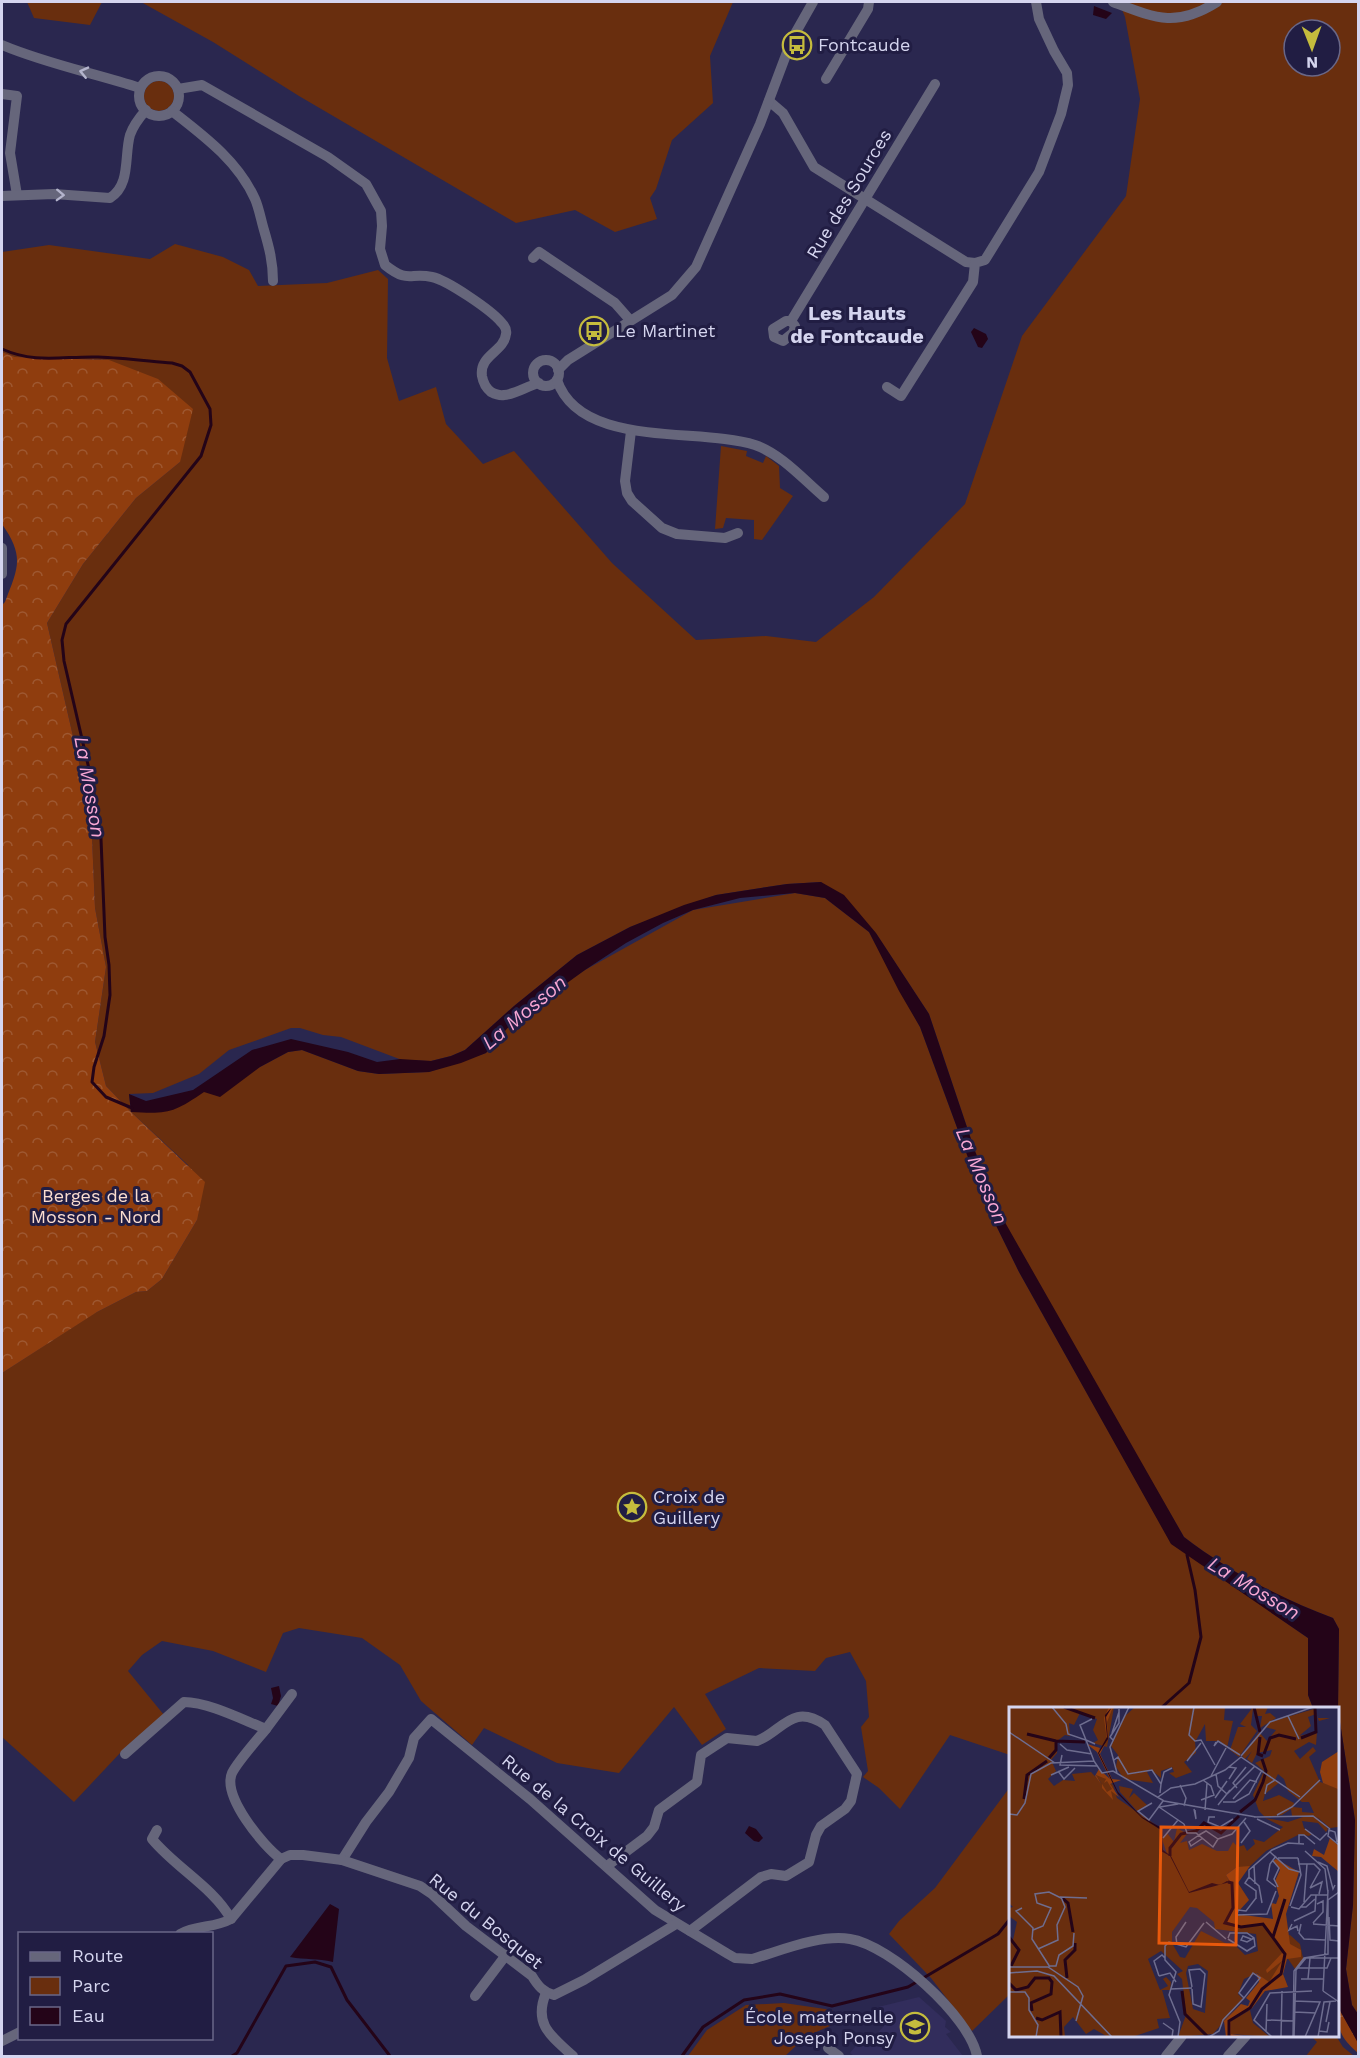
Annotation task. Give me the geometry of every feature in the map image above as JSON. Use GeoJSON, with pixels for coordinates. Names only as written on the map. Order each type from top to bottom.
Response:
{"type":"FeatureCollection","features":[{"type":"Feature","properties":{"kind":"street"},"geometry":{"type":"LineString","coordinates":[[178,89],[202,85],[328,158],[366,184],[381,211],[380,249],[385,265],[405,277],[430,276],[439,279],[500,321],[506,328],[506,335],[501,344],[483,364],[483,381],[489,390],[501,396],[513,393],[536,380],[555,375],[568,360],[672,295],[696,267],[760,124],[792,39],[813,2]]}},
{"type":"Feature","properties":{"kind":"street"},"geometry":{"type":"LineString","coordinates":[[826,79],[868,9],[869,2]]}},
{"type":"Feature","properties":{"kind":"street"},"geometry":{"type":"LineString","coordinates":[[769,100],[783,113],[814,167],[966,262],[975,263],[985,260],[1039,172],[1061,114],[1068,84],[1067,73],[1039,19],[1036,2]]}},
{"type":"Feature","properties":{"kind":"street"},"geometry":{"type":"LineString","coordinates":[[1113,2],[1155,18],[1171,20],[1201,12],[1217,2]]}},
{"type":"Feature","properties":{"kind":"street"},"geometry":{"type":"LineString","coordinates":[[2,45],[45,62],[104,76],[140,88]]}},
{"type":"Feature","properties":{"kind":"street"},"geometry":{"type":"LineString","coordinates":[[156,76],[170,79],[178,89],[178,101],[172,111],[162,115],[146,111],[139,100],[140,88],[150,78],[156,76]]}},
{"type":"Feature","properties":{"kind":"street","name":"Rue des Sources"},"geometry":{"type":"LineString","coordinates":[[791,321],[935,84]]}},
{"type":"Feature","properties":{"kind":"street"},"geometry":{"type":"LineString","coordinates":[[2,94],[17,96],[6,152],[17,195]]}},
{"type":"Feature","properties":{"kind":"street"},"geometry":{"type":"LineString","coordinates":[[2,196],[54,194],[110,198],[116,194],[124,181],[130,135],[146,111]]}},
{"type":"Feature","properties":{"kind":"street"},"geometry":{"type":"LineString","coordinates":[[172,111],[215,145],[246,182],[256,200],[273,260],[273,280]]}},
{"type":"Feature","properties":{"kind":"street"},"geometry":{"type":"LineString","coordinates":[[533,258],[538,252],[615,303],[630,320]]}},
{"type":"Feature","properties":{"kind":"street"},"geometry":{"type":"LineString","coordinates":[[887,387],[901,396],[973,282],[975,263]]}},
{"type":"Feature","properties":{"kind":"street"},"geometry":{"type":"LineString","coordinates":[[536,380],[534,369],[539,363],[547,361],[561,392],[576,409],[631,431],[725,439],[757,446],[770,452],[824,497]]}},
{"type":"Feature","properties":{"kind":"street"},"geometry":{"type":"LineString","coordinates":[[631,431],[625,482],[627,493],[632,501],[662,528],[677,534],[724,538],[738,533]]}},
{"type":"Feature","properties":{"kind":"street"},"geometry":{"type":"LineString","coordinates":[[2,548],[2,574]]}},
{"type":"Feature","properties":{"kind":"street"},"geometry":{"type":"LineString","coordinates":[[183,1932],[188,1929],[221,1925],[231,1919],[281,1859],[256,1835],[231,1789],[231,1774],[292,1694]]}},
{"type":"Feature","properties":{"kind":"street"},"geometry":{"type":"LineString","coordinates":[[125,1754],[184,1702],[213,1709],[266,1729]]}},
{"type":"Feature","properties":{"kind":"street"},"geometry":{"type":"LineString","coordinates":[[607,1866],[647,1836],[654,1827],[659,1810],[697,1782],[701,1755],[721,1740],[732,1737],[757,1741],[791,1718],[818,1721],[825,1725],[857,1774],[851,1802],[821,1826],[816,1835],[809,1862],[786,1876],[771,1874],[761,1876],[690,1931]]}},
{"type":"Feature","properties":{"kind":"street","name":"Rue de la Croix de Guillery"},"geometry":{"type":"LineString","coordinates":[[342,1860],[366,1822],[389,1792],[409,1758],[414,1738],[431,1719],[530,1798],[655,1910],[676,1924],[728,1954],[743,1959],[752,1959],[822,1940],[851,1939],[879,1950],[897,1961],[940,2000],[962,2028],[976,2050],[977,2056]]}},
{"type":"Feature","properties":{"kind":"street"},"geometry":{"type":"LineString","coordinates":[[157,1830],[152,1839],[165,1854],[220,1901],[231,1919]]}},
{"type":"Feature","properties":{"kind":"street","name":"Rue du Bosquet"},"geometry":{"type":"LineString","coordinates":[[281,1859],[290,1855],[303,1855],[342,1860],[420,1886],[432,1894],[466,1926],[532,1976],[546,1992],[554,1995],[584,1980],[676,1924]]}},
{"type":"Feature","properties":{"kind":"street"},"geometry":{"type":"LineString","coordinates":[[475,1996],[506,1955]]}},
{"type":"Feature","properties":{"kind":"street"},"geometry":{"type":"LineString","coordinates":[[546,1992],[540,2011],[547,2031],[573,2056]]}},
{"type":"Feature","properties":{"kind":"street"},"geometry":{"type":"LineString","coordinates":[[2,2042],[18,2033]]}},
{"type":"Feature","properties":{"kind":"street"},"geometry":{"type":"LineString","coordinates":[[1166,2056],[1181,2037]]}},
{"type":"Feature","properties":{"kind":"street"},"geometry":{"type":"LineString","coordinates":[[1228,2056],[1244,2037]]}},
{"type":"Feature","properties":{"kind":"street"},"geometry":{"type":"LineString","coordinates":[[828,2048],[839,2056]]}},
{"type":"Feature","properties":{"kind":"shaded area","name":"École maternelle Joseph Ponsy"},"geometry":{"type":"Polygon","coordinates":[[[919,1997],[946,2021],[945,2027],[951,2032],[946,2034],[963,2056],[854,2056],[850,2053],[864,2036],[872,2039],[884,2026],[874,2008],[919,1997]]]}},
{"type":"Feature","properties":{"kind":"green space"},"geometry":{"type":"Polygon","coordinates":[[[27,2],[102,2],[90,25],[34,18],[27,2]]]}},
{"type":"Feature","properties":{"kind":"green space"},"geometry":{"type":"Polygon","coordinates":[[[141,2],[733,2],[710,56],[713,103],[672,140],[656,189],[650,198],[657,219],[615,232],[575,210],[516,223],[299,96],[213,42],[141,2]]]}},
{"type":"Feature","properties":{"kind":"green space"},"geometry":{"type":"Polygon","coordinates":[[[1119,2],[1358,2],[1358,2014],[1352,2005],[1346,1969],[1353,1905],[1355,1820],[1338,1707],[1339,1629],[1333,1618],[1255,1583],[1184,1537],[1057,1319],[998,1210],[975,1151],[929,1014],[877,935],[821,882],[787,884],[716,895],[630,927],[577,955],[514,1006],[465,1050],[451,1056],[431,1061],[402,1060],[341,1037],[291,1028],[229,1050],[199,1074],[153,1093],[129,1094],[131,1112],[106,1086],[95,1042],[106,967],[95,908],[91,815],[47,623],[83,564],[136,498],[180,462],[109,360],[15,357],[2,352],[2,252],[49,245],[150,259],[175,244],[223,257],[249,270],[258,286],[327,283],[378,270],[388,279],[387,358],[399,401],[436,387],[446,424],[483,464],[514,451],[612,563],[696,640],[766,636],[816,642],[874,597],[965,504],[1022,336],[1126,196],[1140,99],[1125,17],[1119,2]]]}},
{"type":"Feature","properties":{"kind":"green space"},"geometry":{"type":"Polygon","coordinates":[[[159,81],[169,86],[174,96],[169,106],[159,111],[149,106],[144,96],[149,86],[159,81]]]}},
{"type":"Feature","properties":{"kind":"green space","name":"Berges de la Mosson - Nord"},"geometry":{"type":"Polygon","coordinates":[[[2,352],[15,357],[109,360],[158,379],[193,409],[180,462],[136,498],[83,564],[47,623],[91,815],[95,908],[106,967],[95,1042],[106,1086],[205,1182],[197,1220],[162,1279],[147,1291],[136,1292],[97,1312],[2,1373],[2,605],[13,580],[17,563],[14,545],[2,524],[2,352]]]}},
{"type":"Feature","properties":{"kind":"green space"},"geometry":{"type":"Polygon","coordinates":[[[721,446],[747,451],[746,456],[763,463],[766,456],[779,466],[780,488],[793,496],[762,540],[754,539],[754,520],[726,518],[723,528],[715,529],[721,446]]]}},
{"type":"Feature","properties":{"kind":"green space"},"geometry":{"type":"Polygon","coordinates":[[[795,893],[825,898],[869,932],[920,1027],[984,1201],[1019,1272],[1171,1543],[1308,1638],[1308,1695],[1313,1707],[1009,1707],[1009,1755],[950,1735],[900,1809],[879,1788],[863,1777],[868,1771],[861,1727],[869,1717],[866,1681],[850,1652],[826,1658],[815,1671],[759,1668],[705,1694],[726,1729],[702,1745],[674,1707],[619,1773],[557,1763],[484,1728],[472,1745],[421,1701],[400,1665],[362,1638],[299,1628],[283,1633],[266,1672],[213,1651],[162,1641],[142,1655],[128,1671],[164,1715],[121,1752],[74,1802],[2,1737],[2,1373],[93,1314],[136,1292],[147,1291],[162,1279],[197,1220],[188,1165],[131,1112],[174,1105],[288,1052],[302,1050],[358,1071],[379,1074],[429,1072],[486,1053],[515,1017],[585,970],[693,910],[795,893]]]}},
{"type":"Feature","properties":{"kind":"green space"},"geometry":{"type":"Polygon","coordinates":[[[1009,1788],[1009,1995],[972,2031],[931,1978],[889,1934],[899,1921],[935,1888],[1009,1788]]]}},
{"type":"Feature","properties":{"kind":"green space"},"geometry":{"type":"Polygon","coordinates":[[[784,2003],[832,2010],[839,2022],[807,2036],[785,2056],[688,2056],[707,2030],[746,2005],[784,2003]]]}},
{"type":"Feature","properties":{"kind":"green space"},"geometry":{"type":"Polygon","coordinates":[[[1339,2009],[1358,2042],[1358,2053],[1347,2042],[1341,2033],[1339,2009]]]}},
{"type":"Feature","properties":{"kind":"green space"},"geometry":{"type":"Polygon","coordinates":[[[1312,2037],[1337,2037],[1343,2047],[1354,2056],[1306,2056],[1317,2042],[1312,2037]]]}},
{"type":"Feature","properties":{"kind":"water"},"geometry":{"type":"Polygon","coordinates":[[[1094,6],[1112,13],[1106,19],[1093,15],[1094,6]]]}},
{"type":"Feature","properties":{"kind":"water"},"geometry":{"type":"Polygon","coordinates":[[[974,328],[986,334],[988,339],[982,348],[978,347],[971,332],[974,328]]]}},
{"type":"Feature","properties":{"kind":"water","name":"La Mosson"},"geometry":{"type":"Polygon","coordinates":[[[821,882],[844,895],[876,933],[929,1014],[975,1151],[998,1210],[1184,1537],[1255,1583],[1333,1618],[1339,1629],[1338,1707],[1313,1707],[1308,1695],[1308,1638],[1171,1544],[1019,1272],[984,1201],[920,1027],[869,932],[825,898],[795,893],[740,898],[693,910],[663,923],[626,943],[585,970],[512,1023],[486,1053],[461,1063],[429,1072],[379,1074],[358,1071],[302,1050],[288,1052],[260,1067],[220,1097],[204,1092],[170,1111],[131,1112],[129,1094],[146,1101],[193,1090],[252,1050],[291,1039],[348,1052],[377,1062],[400,1059],[431,1061],[451,1056],[465,1050],[514,1006],[577,955],[630,927],[716,895],[787,884],[821,882]]]}},
{"type":"Feature","properties":{"kind":"water"},"geometry":{"type":"Polygon","coordinates":[[[279,1686],[281,1696],[278,1706],[271,1704],[273,1698],[271,1688],[279,1686]]]}},
{"type":"Feature","properties":{"kind":"water"},"geometry":{"type":"Polygon","coordinates":[[[1339,1716],[1355,1820],[1353,1905],[1346,1969],[1352,2005],[1358,2014],[1358,2043],[1339,2009],[1339,1716]]]}},
{"type":"Feature","properties":{"kind":"water"},"geometry":{"type":"Polygon","coordinates":[[[749,1826],[756,1829],[763,1838],[759,1842],[754,1841],[745,1833],[749,1826]]]}},
{"type":"Feature","properties":{"kind":"water"},"geometry":{"type":"Polygon","coordinates":[[[330,1904],[339,1909],[333,1962],[290,1957],[330,1904]]]}},
{"type":"Feature","properties":{"kind":"waterway","name":"La Mosson"},"geometry":{"type":"LineString","coordinates":[[2,349],[14,354],[38,358],[98,357],[172,363],[190,372],[210,409],[211,425],[201,456],[66,624],[62,640],[64,661],[92,782],[101,839],[110,995],[104,1036],[94,1067],[92,1082],[106,1097],[132,1108]]}},
{"type":"Feature","properties":{"kind":"waterway"},"geometry":{"type":"LineString","coordinates":[[1162,1707],[1189,1683],[1201,1637],[1195,1590],[1187,1555]]}},
{"type":"Feature","properties":{"kind":"waterway"},"geometry":{"type":"LineString","coordinates":[[682,2056],[703,2027],[744,2000],[780,1994],[832,2006],[908,1987],[998,1934],[1009,1920]]}},
{"type":"Feature","properties":{"kind":"waterway"},"geometry":{"type":"LineString","coordinates":[[232,2056],[237,2053],[286,1966],[315,1962],[331,1967],[347,2000],[390,2056]]}},
{"type":"Feature","properties":{"kind":"place","name":"Fontcaude"},"geometry":{"type":"Point","coordinates":[797,45]}},
{"type":"Feature","properties":{"kind":"place","name":"Le Martinet"},"geometry":{"type":"Point","coordinates":[594,331]}},
{"type":"Feature","properties":{"kind":"place","name":"Croix de Guillery"},"geometry":{"type":"Point","coordinates":[632,1507]}},
{"type":"Feature","properties":{"kind":"place","name":"École maternelle Joseph Ponsy"},"geometry":{"type":"Point","coordinates":[915,2027]}},
{"type":"Feature","properties":{"kind":"district","name":"Les Hauts de Fontcaude"},"geometry":{"type":"Point","coordinates":[857,324]}}]}
